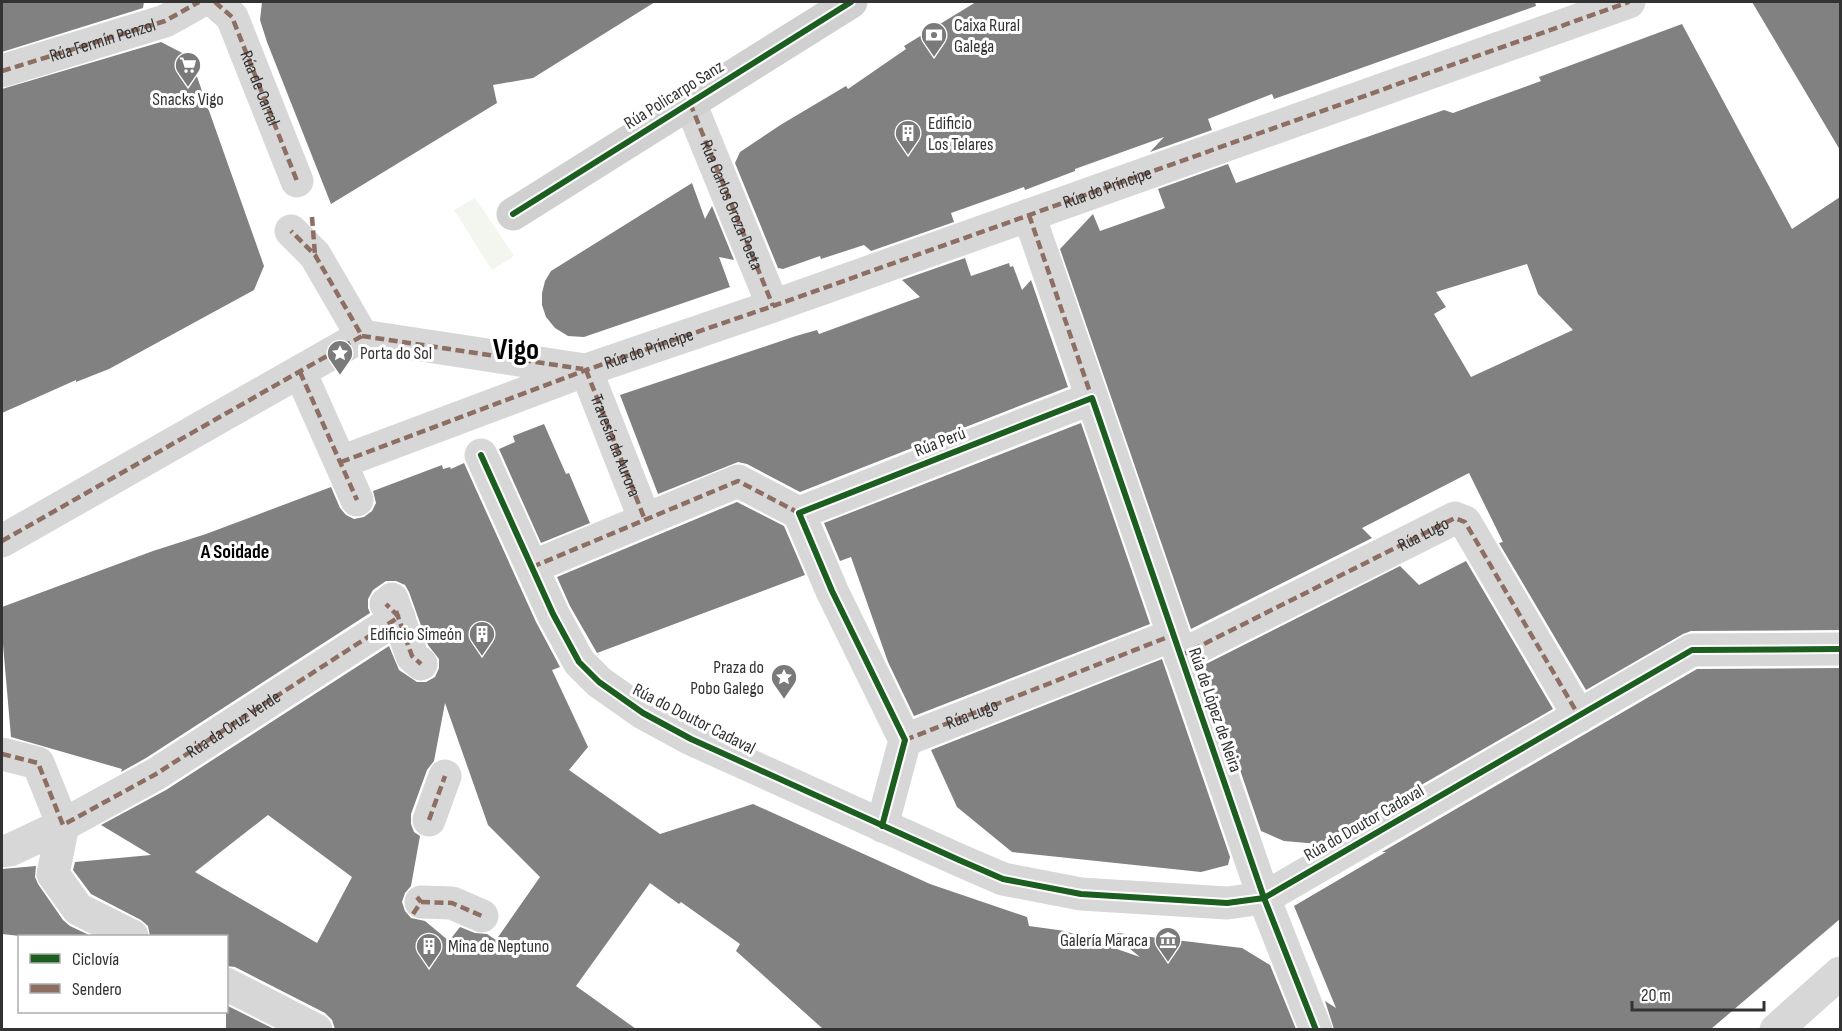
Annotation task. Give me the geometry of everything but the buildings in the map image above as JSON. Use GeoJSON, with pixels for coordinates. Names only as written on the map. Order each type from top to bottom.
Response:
{"type":"FeatureCollection","features":[{"type":"Feature","properties":{"kind":"main road","name":"Rúa Policarpo Sanz"},"geometry":{"type":"LineString","coordinates":[[513,214],[851,2]]}},
{"type":"Feature","properties":{"kind":"street","name":"Rúa Fermín Penzol"},"geometry":{"type":"LineString","coordinates":[[2,71],[165,21],[199,2]]}},
{"type":"Feature","properties":{"kind":"street","name":"Rúa de Carral"},"geometry":{"type":"LineString","coordinates":[[215,2],[232,17],[297,181]]}},
{"type":"Feature","properties":{"kind":"street","name":"Rúa do Príncipe"},"geometry":{"type":"LineString","coordinates":[[300,372],[349,485],[586,370],[773,306],[1629,2]]}},
{"type":"Feature","properties":{"kind":"street","name":"Rúa Carlos Oroza Poeta"},"geometry":{"type":"LineString","coordinates":[[690,103],[773,306]]}},
{"type":"Feature","properties":{"kind":"street","name":"Rúa de López de Neira"},"geometry":{"type":"LineString","coordinates":[[1029,215],[1264,898],[1316,1029]]}},
{"type":"Feature","properties":{"kind":"street"},"geometry":{"type":"LineString","coordinates":[[302,224],[315,255],[362,336]]}},
{"type":"Feature","properties":{"kind":"street"},"geometry":{"type":"LineString","coordinates":[[2,541],[362,336],[586,370]]}},
{"type":"Feature","properties":{"kind":"street","name":"Travesía da Aurora"},"geometry":{"type":"LineString","coordinates":[[586,370],[645,520]]}},
{"type":"Feature","properties":{"kind":"street","name":"Rúa Perú"},"geometry":{"type":"LineString","coordinates":[[800,513],[1092,398]]}},
{"type":"Feature","properties":{"kind":"street","name":"Rúa do Doutor Cadaval"},"geometry":{"type":"LineString","coordinates":[[481,455],[553,614],[579,662],[598,682],[643,713],[691,739],[882,826],[1004,879],[1080,894],[1227,903],[1264,898],[1692,650],[1840,649]]}},
{"type":"Feature","properties":{"kind":"street","name":"Travesía da Aurora"},"geometry":{"type":"LineString","coordinates":[[532,567],[738,481],[800,513]]}},
{"type":"Feature","properties":{"kind":"street"},"geometry":{"type":"LineString","coordinates":[[800,513],[832,591],[905,740],[882,826]]}},
{"type":"Feature","properties":{"kind":"street","name":"Rúa Lugo"},"geometry":{"type":"LineString","coordinates":[[905,740],[1176,646],[1455,518],[1465,522],[1579,716]]}},
{"type":"Feature","properties":{"kind":"street","name":"Rúa da Cruz Verde"},"geometry":{"type":"LineString","coordinates":[[2,851],[10,850],[63,825],[156,774],[392,607],[415,663]]}},
{"type":"Feature","properties":{"kind":"street"},"geometry":{"type":"LineString","coordinates":[[2,753],[38,763],[63,825],[53,874],[78,909],[130,935]]}},
{"type":"Feature","properties":{"kind":"street"},"geometry":{"type":"LineString","coordinates":[[419,902],[452,903],[482,916]]}},
{"type":"Feature","properties":{"kind":"street"},"geometry":{"type":"LineString","coordinates":[[1776,1029],[1840,973]]}},
{"type":"Feature","properties":{"kind":"street"},"geometry":{"type":"LineString","coordinates":[[228,985],[316,1029]]}},
{"type":"Feature","properties":{"kind":"shaded area"},"geometry":{"type":"Polygon","coordinates":[[[475,198],[514,256],[492,270],[454,210],[475,198]]]}},
{"type":"Feature","properties":{"kind":"marked path"},"geometry":{"type":"LineString","coordinates":[[2,71],[165,21],[199,2]]}},
{"type":"Feature","properties":{"kind":"marked path"},"geometry":{"type":"LineString","coordinates":[[215,2],[232,17],[297,181]]}},
{"type":"Feature","properties":{"kind":"marked path"},"geometry":{"type":"LineString","coordinates":[[341,462],[586,370],[773,306],[1629,2]]}},
{"type":"Feature","properties":{"kind":"marked path"},"geometry":{"type":"LineString","coordinates":[[690,103],[773,306]]}},
{"type":"Feature","properties":{"kind":"marked path"},"geometry":{"type":"LineString","coordinates":[[1029,215],[1093,401]]}},
{"type":"Feature","properties":{"kind":"marked path"},"geometry":{"type":"LineString","coordinates":[[312,217],[315,255]]}},
{"type":"Feature","properties":{"kind":"marked path"},"geometry":{"type":"LineString","coordinates":[[2,541],[362,336],[315,255],[291,231]]}},
{"type":"Feature","properties":{"kind":"marked path"},"geometry":{"type":"LineString","coordinates":[[362,336],[583,369]]}},
{"type":"Feature","properties":{"kind":"marked path"},"geometry":{"type":"LineString","coordinates":[[586,370],[645,520]]}},
{"type":"Feature","properties":{"kind":"marked path"},"geometry":{"type":"LineString","coordinates":[[300,372],[357,500]]}},
{"type":"Feature","properties":{"kind":"marked path"},"geometry":{"type":"LineString","coordinates":[[532,567],[738,481],[799,513]]}},
{"type":"Feature","properties":{"kind":"marked path"},"geometry":{"type":"LineString","coordinates":[[1180,656],[1455,518],[1465,522],[1579,716]]}},
{"type":"Feature","properties":{"kind":"marked path"},"geometry":{"type":"LineString","coordinates":[[2,754],[38,763],[63,825],[156,774],[399,617],[386,604]]}},
{"type":"Feature","properties":{"kind":"marked path"},"geometry":{"type":"LineString","coordinates":[[396,611],[412,656],[421,664]]}},
{"type":"Feature","properties":{"kind":"marked path"},"geometry":{"type":"LineString","coordinates":[[905,740],[1173,635]]}},
{"type":"Feature","properties":{"kind":"marked path"},"geometry":{"type":"LineString","coordinates":[[429,820],[445,776]]}},
{"type":"Feature","properties":{"kind":"marked path"},"geometry":{"type":"LineString","coordinates":[[413,914],[421,902],[417,897]]}},
{"type":"Feature","properties":{"kind":"marked path"},"geometry":{"type":"LineString","coordinates":[[421,902],[452,903],[482,916]]}},
{"type":"Feature","properties":{"kind":"cycle path"},"geometry":{"type":"LineString","coordinates":[[513,214],[851,2]]}},
{"type":"Feature","properties":{"kind":"cycle path"},"geometry":{"type":"LineString","coordinates":[[882,826],[905,740],[832,591],[799,513],[1092,398],[1264,898],[1316,1030]]}},
{"type":"Feature","properties":{"kind":"cycle path"},"geometry":{"type":"LineString","coordinates":[[481,455],[553,614],[579,662],[599,682],[643,713],[691,739],[959,860],[1003,879],[1081,894],[1227,903],[1264,898],[1692,650],[1840,649]]}},
{"type":"Feature","properties":{"kind":"place","name":"Caixa Rural Galega"},"geometry":{"type":"Point","coordinates":[934,58]}},
{"type":"Feature","properties":{"kind":"place","name":"Snacks Vigo"},"geometry":{"type":"Point","coordinates":[188,88]}},
{"type":"Feature","properties":{"kind":"place","name":"Edificio Los Telares"},"geometry":{"type":"Point","coordinates":[908,156]}},
{"type":"Feature","properties":{"kind":"place","name":"Porta do Sol"},"geometry":{"type":"Point","coordinates":[340,376]}},
{"type":"Feature","properties":{"kind":"place","name":"Edificio Simeón"},"geometry":{"type":"Point","coordinates":[482,657]}},
{"type":"Feature","properties":{"kind":"place","name":"Praza do Pobo Galego"},"geometry":{"type":"Point","coordinates":[784,700]}},
{"type":"Feature","properties":{"kind":"place","name":"Galería Maraca"},"geometry":{"type":"Point","coordinates":[1168,963]}},
{"type":"Feature","properties":{"kind":"place","name":"Mina de Neptuno"},"geometry":{"type":"Point","coordinates":[429,969]}},
{"type":"Feature","properties":{"kind":"district","name":"Vigo"},"geometry":{"type":"Point","coordinates":[516,350]}},
{"type":"Feature","properties":{"kind":"district","name":"A Soidade"},"geometry":{"type":"Point","coordinates":[235,552]}}]}
